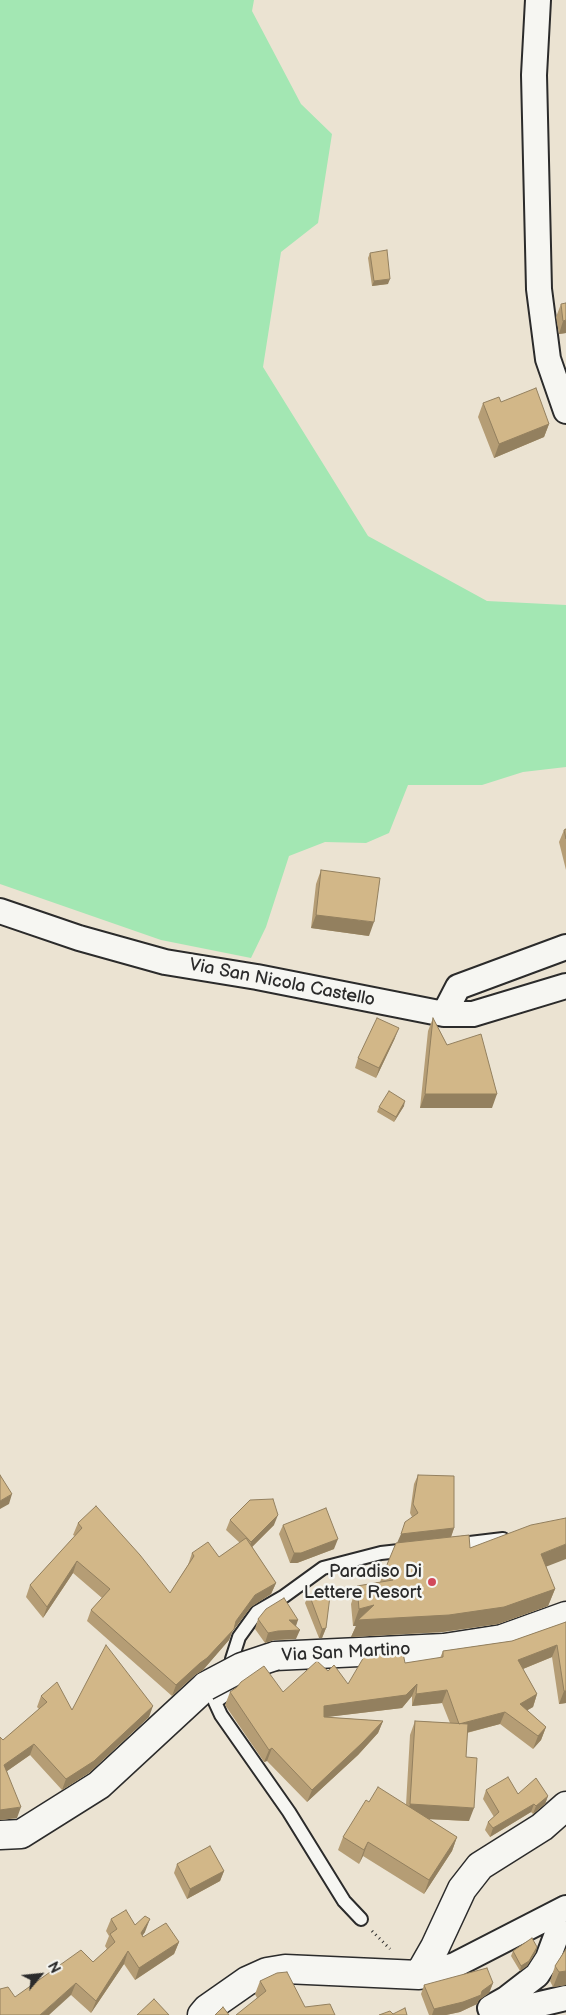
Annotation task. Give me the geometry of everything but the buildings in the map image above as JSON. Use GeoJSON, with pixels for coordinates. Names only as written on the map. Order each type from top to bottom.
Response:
{"type":"FeatureCollection","features":[{"type":"Feature","properties":{"kind":"street"},"geometry":{"type":"LineString","coordinates":[[538,0],[534,75],[539,289],[548,359],[566,411]]}},
{"type":"Feature","properties":{"kind":"street","name":"Via San Nicola Castello"},"geometry":{"type":"LineString","coordinates":[[0,911],[78,938],[165,962],[257,977],[444,1014],[473,1014],[566,986]]}},
{"type":"Feature","properties":{"kind":"street"},"geometry":{"type":"LineString","coordinates":[[444,1014],[458,988],[566,947]]}},
{"type":"Feature","properties":{"kind":"street","name":"Via San Martino"},"geometry":{"type":"LineString","coordinates":[[0,1835],[21,1834],[100,1785],[206,1686],[242,1667],[275,1656],[444,1648],[502,1639],[566,1616]]}},
{"type":"Feature","properties":{"kind":"street"},"geometry":{"type":"LineString","coordinates":[[411,1975],[435,1947],[462,1889],[480,1866],[542,1827],[566,1806]]}},
{"type":"Feature","properties":{"kind":"street"},"geometry":{"type":"LineString","coordinates":[[202,2015],[247,1981],[267,1972],[285,1969],[411,1975],[455,1965],[566,1909]]}},
{"type":"Feature","properties":{"kind":"street"},"geometry":{"type":"LineString","coordinates":[[566,1909],[548,1958],[537,1975],[506,1999],[490,2008],[493,2015],[566,1998]]}},
{"type":"Feature","properties":{"kind":"lane"},"geometry":{"type":"LineString","coordinates":[[442,1546],[511,1538]]}},
{"type":"Feature","properties":{"kind":"lane"},"geometry":{"type":"LineString","coordinates":[[361,1919],[344,1901],[268,1780],[221,1715],[215,1702],[228,1693],[230,1667],[239,1637],[257,1612],[323,1568],[381,1553],[424,1548]]}},
{"type":"Feature","properties":{"kind":"path"},"geometry":{"type":"LineString","coordinates":[[361,1919],[401,1960],[411,1975]]}},
{"type":"Feature","properties":{"kind":"green space"},"geometry":{"type":"Polygon","coordinates":[[[0,0],[254,0],[252,11],[301,104],[332,134],[318,223],[281,252],[263,367],[368,536],[487,601],[566,605],[566,767],[523,772],[482,785],[408,785],[389,833],[366,843],[325,842],[289,856],[266,927],[251,958],[161,940],[0,884],[0,0]]]}},
{"type":"Feature","properties":{"kind":"place","name":"Paradiso Di Lettere Resort"},"geometry":{"type":"Point","coordinates":[432,1582]}}]}
